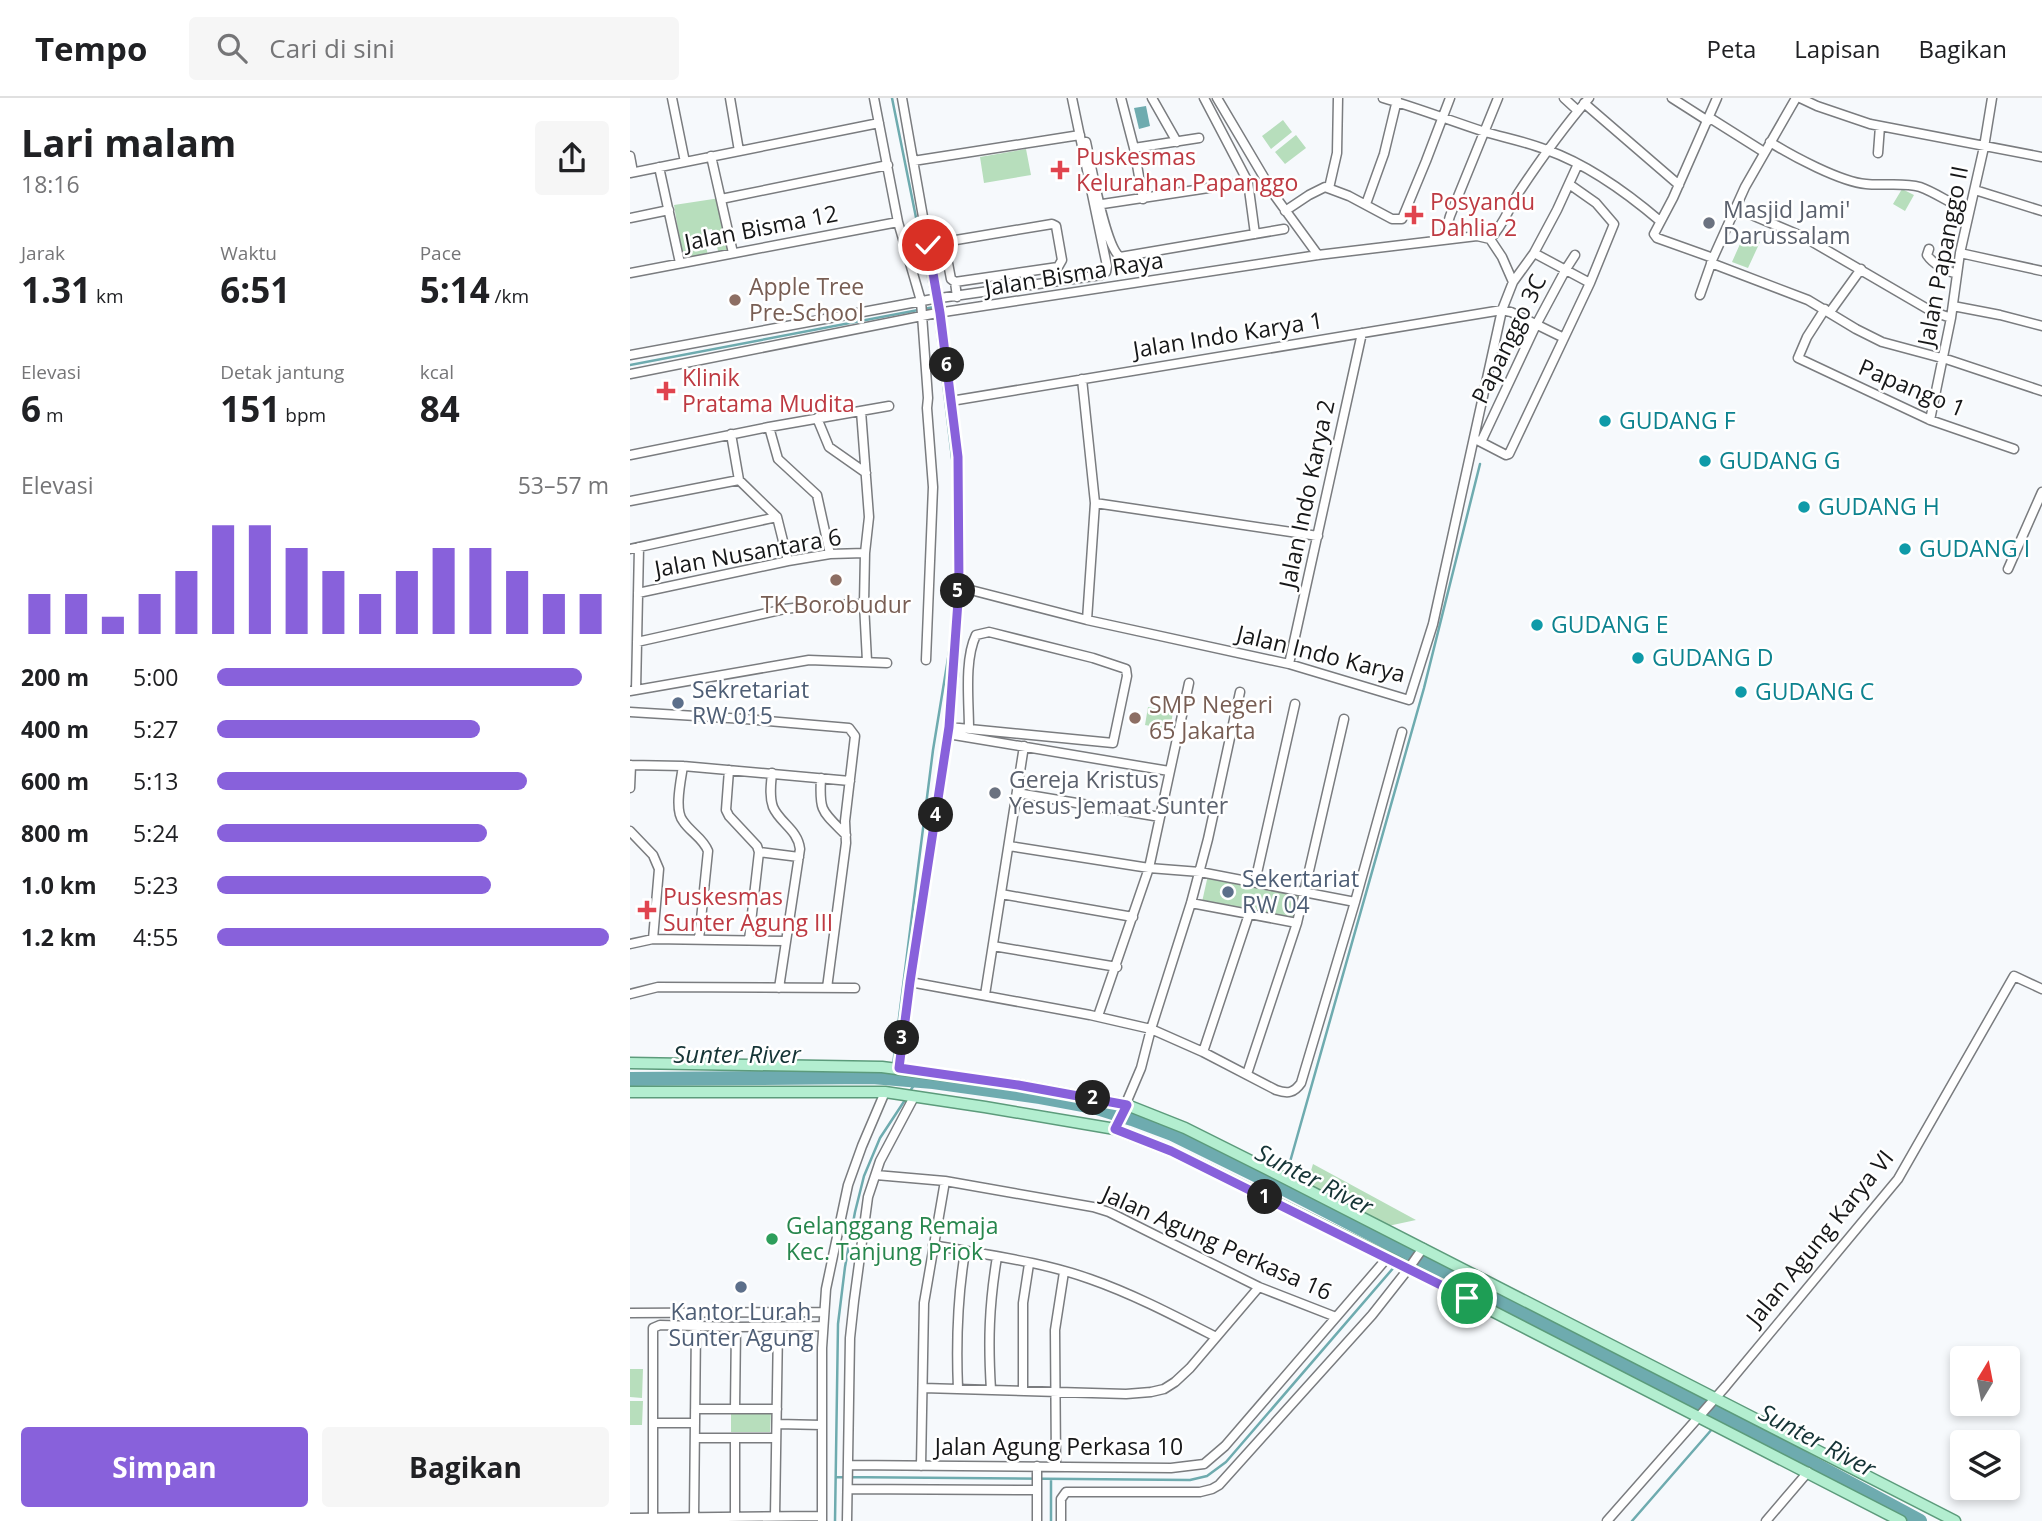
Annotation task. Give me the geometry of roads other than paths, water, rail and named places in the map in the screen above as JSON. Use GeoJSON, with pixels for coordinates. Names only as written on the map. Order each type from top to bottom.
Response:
{"type":"FeatureCollection","features":[{"type":"Feature","properties":{"kind":"main road"},"geometry":{"type":"LineString","coordinates":[[630,1063],[897,1068],[1009,1083],[1126,1108],[1185,1128],[1713,1400],[1955,1521]]}},
{"type":"Feature","properties":{"kind":"main road"},"geometry":{"type":"LineString","coordinates":[[630,1092],[887,1092],[1117,1126],[1408,1266],[1901,1521]]}},
{"type":"Feature","properties":{"kind":"street"},"geometry":{"type":"LineString","coordinates":[[672,98],[685,162]]}},
{"type":"Feature","properties":{"kind":"street"},"geometry":{"type":"LineString","coordinates":[[730,98],[739,151]]}},
{"type":"Feature","properties":{"kind":"street"},"geometry":{"type":"LineString","coordinates":[[874,98],[898,222],[927,301],[939,313],[959,477],[959,587],[948,730],[897,1068]]}},
{"type":"Feature","properties":{"kind":"street"},"geometry":{"type":"LineString","coordinates":[[902,98],[928,245],[927,301],[924,315],[933,487],[926,660]]}},
{"type":"Feature","properties":{"kind":"street"},"geometry":{"type":"LineString","coordinates":[[1074,98],[1097,205],[1117,256],[1125,257],[1284,229]]}},
{"type":"Feature","properties":{"kind":"street","name":"Jalan Bisma Raya"},"geometry":{"type":"LineString","coordinates":[[630,355],[927,301],[1101,275],[1106,272],[1107,266],[1074,98]]}},
{"type":"Feature","properties":{"kind":"street"},"geometry":{"type":"LineString","coordinates":[[1121,98],[1143,199]]}},
{"type":"Feature","properties":{"kind":"street"},"geometry":{"type":"LineString","coordinates":[[1152,98],[1177,142]]}},
{"type":"Feature","properties":{"kind":"street"},"geometry":{"type":"LineString","coordinates":[[1204,98],[1248,182],[1255,234]]}},
{"type":"Feature","properties":{"kind":"street"},"geometry":{"type":"LineString","coordinates":[[1217,98],[1285,211],[1318,255]]}},
{"type":"Feature","properties":{"kind":"street"},"geometry":{"type":"LineString","coordinates":[[1329,188],[1337,153],[1338,98]]}},
{"type":"Feature","properties":{"kind":"street"},"geometry":{"type":"LineString","coordinates":[[1383,98],[1397,100],[1484,132],[1548,150],[1614,185],[1660,221]]}},
{"type":"Feature","properties":{"kind":"street"},"geometry":{"type":"LineString","coordinates":[[1285,211],[1320,188],[1329,188],[1395,220],[1403,218],[1450,98]]}},
{"type":"Feature","properties":{"kind":"street"},"geometry":{"type":"LineString","coordinates":[[1443,240],[1450,216],[1498,98]]}},
{"type":"Feature","properties":{"kind":"street"},"geometry":{"type":"LineString","coordinates":[[1564,98],[1577,110]]}},
{"type":"Feature","properties":{"kind":"street"},"geometry":{"type":"LineString","coordinates":[[1672,98],[1764,152]]}},
{"type":"Feature","properties":{"kind":"street"},"geometry":{"type":"LineString","coordinates":[[1717,98],[1654,234],[1657,238],[1787,290],[1882,342],[2042,391]]}},
{"type":"Feature","properties":{"kind":"street"},"geometry":{"type":"LineString","coordinates":[[1700,295],[1735,208],[1764,152],[1798,98],[1834,113],[1880,127],[2042,157]]}},
{"type":"Feature","properties":{"kind":"street","name":"Jalan Papanggo II"},"geometry":{"type":"LineString","coordinates":[[1930,420],[1951,318],[1960,253],[1992,98]]}},
{"type":"Feature","properties":{"kind":"street"},"geometry":{"type":"LineString","coordinates":[[1366,204],[1384,155],[1397,100]]}},
{"type":"Feature","properties":{"kind":"street"},"geometry":{"type":"LineString","coordinates":[[1513,282],[1490,239],[1548,150],[1586,100],[1679,185]]}},
{"type":"Feature","properties":{"kind":"street"},"geometry":{"type":"LineString","coordinates":[[630,156],[632,172],[879,123]]}},
{"type":"Feature","properties":{"kind":"street"},"geometry":{"type":"LineString","coordinates":[[1878,153],[1880,127]]}},
{"type":"Feature","properties":{"kind":"street"},"geometry":{"type":"LineString","coordinates":[[913,161],[1080,135]]}},
{"type":"Feature","properties":{"kind":"street"},"geometry":{"type":"LineString","coordinates":[[1134,148],[1199,138]]}},
{"type":"Feature","properties":{"kind":"street"},"geometry":{"type":"LineString","coordinates":[[1770,142],[1845,178],[1867,184],[1922,187],[1954,206],[1969,211]]}},
{"type":"Feature","properties":{"kind":"street"},"geometry":{"type":"LineString","coordinates":[[710,156],[733,253]]}},
{"type":"Feature","properties":{"kind":"street","name":"Jalan Indo Karya"},"geometry":{"type":"LineString","coordinates":[[959,587],[1087,620],[1289,664],[1409,700],[1433,624],[1513,282],[1534,253],[1578,164]]}},
{"type":"Feature","properties":{"kind":"street"},"geometry":{"type":"LineString","coordinates":[[722,199],[888,165]]}},
{"type":"Feature","properties":{"kind":"street"},"geometry":{"type":"LineString","coordinates":[[659,167],[680,263]]}},
{"type":"Feature","properties":{"kind":"street"},"geometry":{"type":"LineString","coordinates":[[1097,205],[1248,182]]}},
{"type":"Feature","properties":{"kind":"street"},"geometry":{"type":"LineString","coordinates":[[1478,440],[1509,454],[1590,283],[1614,224],[1596,203],[1569,184]]}},
{"type":"Feature","properties":{"kind":"street"},"geometry":{"type":"LineString","coordinates":[[1975,190],[2042,211]]}},
{"type":"Feature","properties":{"kind":"street"},"geometry":{"type":"LineString","coordinates":[[1735,208],[1804,237],[1931,311],[1951,318]]}},
{"type":"Feature","properties":{"kind":"street"},"geometry":{"type":"LineString","coordinates":[[630,218],[669,210]]}},
{"type":"Feature","properties":{"kind":"street","name":"Jalan Bisma 12"},"geometry":{"type":"LineString","coordinates":[[630,273],[898,222]]}},
{"type":"Feature","properties":{"kind":"street"},"geometry":{"type":"LineString","coordinates":[[928,245],[1052,224],[1056,226],[1062,260],[1058,267],[955,282]]}},
{"type":"Feature","properties":{"kind":"street","name":"Jalan Bisma Raya"},"geometry":{"type":"LineString","coordinates":[[630,374],[924,315],[1318,255],[1477,236],[1490,239]]}},
{"type":"Feature","properties":{"kind":"street"},"geometry":{"type":"LineString","coordinates":[[944,242],[957,297]]}},
{"type":"Feature","properties":{"kind":"street"},"geometry":{"type":"LineString","coordinates":[[1929,249],[1927,258],[1943,269],[1957,274]]}},
{"type":"Feature","properties":{"kind":"street"},"geometry":{"type":"LineString","coordinates":[[1534,253],[1590,283]]}},
{"type":"Feature","properties":{"kind":"street"},"geometry":{"type":"LineString","coordinates":[[1960,253],[2042,271]]}},
{"type":"Feature","properties":{"kind":"street","name":"Papanggo 3C"},"geometry":{"type":"LineString","coordinates":[[1478,440],[1575,255]]}},
{"type":"Feature","properties":{"kind":"street"},"geometry":{"type":"LineString","coordinates":[[1828,311],[1861,269]]}},
{"type":"Feature","properties":{"kind":"street"},"geometry":{"type":"LineString","coordinates":[[1953,306],[2042,326]]}},
{"type":"Feature","properties":{"kind":"street"},"geometry":{"type":"LineString","coordinates":[[1507,311],[1564,338]]}},
{"type":"Feature","properties":{"kind":"street","name":"Jalan Indo Karya 1"},"geometry":{"type":"LineString","coordinates":[[951,401],[1507,311]]}},
{"type":"Feature","properties":{"kind":"street","name":"Papango 1"},"geometry":{"type":"LineString","coordinates":[[1828,311],[1807,337],[1798,358],[1930,420],[2014,449]]}},
{"type":"Feature","properties":{"kind":"street","name":"Jalan Indo Karya 2"},"geometry":{"type":"LineString","coordinates":[[1289,664],[1362,333]]}},
{"type":"Feature","properties":{"kind":"street"},"geometry":{"type":"LineString","coordinates":[[1082,379],[1095,503],[1087,620]]}},
{"type":"Feature","properties":{"kind":"street"},"geometry":{"type":"LineString","coordinates":[[630,455],[889,406]]}},
{"type":"Feature","properties":{"kind":"street"},"geometry":{"type":"LineString","coordinates":[[861,411],[869,517],[864,604],[867,661]]}},
{"type":"Feature","properties":{"kind":"street"},"geometry":{"type":"LineString","coordinates":[[817,418],[829,447],[866,473]]}},
{"type":"Feature","properties":{"kind":"street"},"geometry":{"type":"LineString","coordinates":[[769,427],[778,459],[817,495],[830,554]]}},
{"type":"Feature","properties":{"kind":"street"},"geometry":{"type":"LineString","coordinates":[[731,434],[739,480],[777,517],[788,561]]}},
{"type":"Feature","properties":{"kind":"street"},"geometry":{"type":"LineString","coordinates":[[630,501],[739,480]]}},
{"type":"Feature","properties":{"kind":"street"},"geometry":{"type":"LineString","coordinates":[[2008,569],[2042,492]]}},
{"type":"Feature","properties":{"kind":"street"},"geometry":{"type":"LineString","coordinates":[[1095,503],[1318,536]]}},
{"type":"Feature","properties":{"kind":"street"},"geometry":{"type":"LineString","coordinates":[[777,517],[634,548],[638,593],[633,691],[809,660],[887,663]]}},
{"type":"Feature","properties":{"kind":"street","name":"Jalan Nusantara 6"},"geometry":{"type":"LineString","coordinates":[[638,593],[788,561],[830,554],[865,553]]}},
{"type":"Feature","properties":{"kind":"street"},"geometry":{"type":"LineString","coordinates":[[636,642],[785,608],[864,604]]}},
{"type":"Feature","properties":{"kind":"street"},"geometry":{"type":"LineString","coordinates":[[948,730],[969,729],[1113,743],[1127,676],[1126,669],[989,632],[976,635],[969,673],[969,729]]}},
{"type":"Feature","properties":{"kind":"street"},"geometry":{"type":"LineString","coordinates":[[954,670],[969,673]]}},
{"type":"Feature","properties":{"kind":"street"},"geometry":{"type":"LineString","coordinates":[[1098,1016],[1149,868],[1189,683]]}},
{"type":"Feature","properties":{"kind":"street"},"geometry":{"type":"LineString","coordinates":[[1117,1126],[1140,1068],[1200,873],[1240,692]]}},
{"type":"Feature","properties":{"kind":"street"},"geometry":{"type":"LineString","coordinates":[[1255,882],[1295,704]]}},
{"type":"Feature","properties":{"kind":"street"},"geometry":{"type":"LineString","coordinates":[[630,712],[849,728],[855,736],[827,988]]}},
{"type":"Feature","properties":{"kind":"street"},"geometry":{"type":"LineString","coordinates":[[1247,1074],[1297,923],[1344,719]]}},
{"type":"Feature","properties":{"kind":"street"},"geometry":{"type":"LineString","coordinates":[[948,730],[1169,771]]}},
{"type":"Feature","properties":{"kind":"street"},"geometry":{"type":"LineString","coordinates":[[910,982],[1098,1016],[1151,1029],[1285,1093],[1297,1089],[1355,902],[1402,732]]}},
{"type":"Feature","properties":{"kind":"street"},"geometry":{"type":"LineString","coordinates":[[985,995],[1024,746]]}},
{"type":"Feature","properties":{"kind":"street"},"geometry":{"type":"LineString","coordinates":[[630,788],[631,765],[683,766],[850,781]]}},
{"type":"Feature","properties":{"kind":"street"},"geometry":{"type":"LineString","coordinates":[[683,766],[679,814],[708,851],[699,939]]}},
{"type":"Feature","properties":{"kind":"street"},"geometry":{"type":"LineString","coordinates":[[729,770],[726,810],[757,846],[759,852],[749,940]]}},
{"type":"Feature","properties":{"kind":"street"},"geometry":{"type":"LineString","coordinates":[[772,773],[773,806],[800,845],[779,988]]}},
{"type":"Feature","properties":{"kind":"street"},"geometry":{"type":"LineString","coordinates":[[821,778],[821,806],[846,835]]}},
{"type":"Feature","properties":{"kind":"street"},"geometry":{"type":"LineString","coordinates":[[1017,793],[1160,817]]}},
{"type":"Feature","properties":{"kind":"street"},"geometry":{"type":"LineString","coordinates":[[630,831],[653,855],[659,869],[653,939]]}},
{"type":"Feature","properties":{"kind":"street"},"geometry":{"type":"LineString","coordinates":[[1009,846],[1149,868],[1200,873],[1355,902]]}},
{"type":"Feature","properties":{"kind":"street"},"geometry":{"type":"LineString","coordinates":[[759,852],[799,857]]}},
{"type":"Feature","properties":{"kind":"street"},"geometry":{"type":"LineString","coordinates":[[1001,894],[1133,917]]}},
{"type":"Feature","properties":{"kind":"street"},"geometry":{"type":"LineString","coordinates":[[1191,903],[1297,923]]}},
{"type":"Feature","properties":{"kind":"street"},"geometry":{"type":"LineString","coordinates":[[1203,1052],[1249,914]]}},
{"type":"Feature","properties":{"kind":"street"},"geometry":{"type":"LineString","coordinates":[[630,944],[653,939],[785,941]]}},
{"type":"Feature","properties":{"kind":"street"},"geometry":{"type":"LineString","coordinates":[[993,946],[1116,967]]}},
{"type":"Feature","properties":{"kind":"street","name":"Jalan Agung Karya VI"},"geometry":{"type":"LineString","coordinates":[[1713,1400],[1888,1191],[2014,976],[2042,989]]}},
{"type":"Feature","properties":{"kind":"street"},"geometry":{"type":"LineString","coordinates":[[630,994],[658,987],[855,988]]}},
{"type":"Feature","properties":{"kind":"street"},"geometry":{"type":"LineString","coordinates":[[630,1518],[822,1518],[823,1326],[833,1251],[848,1185],[862,1146],[887,1092]]}},
{"type":"Feature","properties":{"kind":"street"},"geometry":{"type":"LineString","coordinates":[[847,1521],[850,1338],[868,1197],[911,1096]]}},
{"type":"Feature","properties":{"kind":"street","name":"Jalan Agung Perkasa 16"},"geometry":{"type":"LineString","coordinates":[[876,1175],[945,1181],[1045,1197],[1109,1212],[1259,1287],[1336,1317]]}},
{"type":"Feature","properties":{"kind":"street"},"geometry":{"type":"LineString","coordinates":[[921,1466],[924,1303],[945,1181]]}},
{"type":"Feature","properties":{"kind":"street"},"geometry":{"type":"LineString","coordinates":[[933,1245],[1064,1272],[1110,1287],[1216,1337]]}},
{"type":"Feature","properties":{"kind":"street","name":"Jalan Agung Perkasa 10"},"geometry":{"type":"LineString","coordinates":[[1061,1521],[1061,1499],[1071,1491],[1200,1492],[1219,1485],[1372,1315],[1421,1250]]}},
{"type":"Feature","properties":{"kind":"street"},"geometry":{"type":"LineString","coordinates":[[958,1389],[956,1325],[965,1252]]}},
{"type":"Feature","properties":{"kind":"street"},"geometry":{"type":"LineString","coordinates":[[990,1390],[990,1296],[997,1257]]}},
{"type":"Feature","properties":{"kind":"street","name":"Jalan Agung Perkasa 10"},"geometry":{"type":"LineString","coordinates":[[848,1468],[921,1466],[1037,1469],[1056,1466],[1140,1469],[1204,1464],[1225,1446],[1390,1258]]}},
{"type":"Feature","properties":{"kind":"street"},"geometry":{"type":"LineString","coordinates":[[1023,1391],[1023,1303],[1029,1264]]}},
{"type":"Feature","properties":{"kind":"street"},"geometry":{"type":"LineString","coordinates":[[1056,1466],[1055,1330],[1064,1272]]}},
{"type":"Feature","properties":{"kind":"street"},"geometry":{"type":"LineString","coordinates":[[923,1388],[1126,1394],[1164,1389],[1190,1368],[1259,1287]]}},
{"type":"Feature","properties":{"kind":"street"},"geometry":{"type":"LineString","coordinates":[[630,1313],[824,1312]]}},
{"type":"Feature","properties":{"kind":"street"},"geometry":{"type":"LineString","coordinates":[[653,1519],[653,1328],[660,1325],[823,1326]]}},
{"type":"Feature","properties":{"kind":"street"},"geometry":{"type":"LineString","coordinates":[[694,1517],[696,1326]]}},
{"type":"Feature","properties":{"kind":"street"},"geometry":{"type":"LineString","coordinates":[[735,1409],[736,1327]]}},
{"type":"Feature","properties":{"kind":"street"},"geometry":{"type":"LineString","coordinates":[[775,1516],[778,1327]]}},
{"type":"Feature","properties":{"kind":"street"},"geometry":{"type":"LineString","coordinates":[[1607,1521],[1713,1400]]}},
{"type":"Feature","properties":{"kind":"street"},"geometry":{"type":"LineString","coordinates":[[695,1409],[777,1409]]}},
{"type":"Feature","properties":{"kind":"street"},"geometry":{"type":"LineString","coordinates":[[653,1423],[695,1423]]}},
{"type":"Feature","properties":{"kind":"street"},"geometry":{"type":"LineString","coordinates":[[777,1424],[822,1425]]}},
{"type":"Feature","properties":{"kind":"street"},"geometry":{"type":"LineString","coordinates":[[695,1438],[776,1438]]}},
{"type":"Feature","properties":{"kind":"street"},"geometry":{"type":"LineString","coordinates":[[735,1438],[735,1519]]}},
{"type":"Feature","properties":{"kind":"street"},"geometry":{"type":"LineString","coordinates":[[1037,1469],[1037,1521]]}},
{"type":"Feature","properties":{"kind":"street"},"geometry":{"type":"LineString","coordinates":[[1766,1521],[1808,1472]]}},
{"type":"Feature","properties":{"kind":"street","name":"Jalan Agung Perkasa 10"},"geometry":{"type":"LineString","coordinates":[[848,1486],[1037,1486]]}},
{"type":"Feature","properties":{"kind":"water"},"geometry":{"type":"Polygon","coordinates":[[[1146,106],[1150,126],[1139,129],[1134,108],[1146,106]]]}},
{"type":"Feature","properties":{"kind":"waterway"},"geometry":{"type":"LineString","coordinates":[[892,98],[934,307],[955,483],[955,527]]}},
{"type":"Feature","properties":{"kind":"waterway"},"geometry":{"type":"LineString","coordinates":[[630,365],[934,307]]}},
{"type":"Feature","properties":{"kind":"waterway"},"geometry":{"type":"LineString","coordinates":[[1286,1176],[1424,688],[1480,464]]}},
{"type":"Feature","properties":{"kind":"waterway"},"geometry":{"type":"LineString","coordinates":[[893,1065],[933,750],[953,628]]}},
{"type":"Feature","properties":{"kind":"waterway","name":"Sunter River"},"geometry":{"type":"LineString","coordinates":[[630,1079],[872,1077],[933,1082],[1040,1097],[1094,1107],[1132,1119],[1172,1134],[1282,1188],[1781,1446],[1920,1521]]}},
{"type":"Feature","properties":{"kind":"waterway"},"geometry":{"type":"LineString","coordinates":[[910,1091],[917,1081]]}},
{"type":"Feature","properties":{"kind":"waterway"},"geometry":{"type":"LineString","coordinates":[[835,1521],[838,1324],[845,1267],[864,1176],[880,1138],[907,1097]]}},
{"type":"Feature","properties":{"kind":"waterway"},"geometry":{"type":"LineString","coordinates":[[1399,1261],[1406,1252]]}},
{"type":"Feature","properties":{"kind":"waterway"},"geometry":{"type":"LineString","coordinates":[[836,1477],[1190,1480],[1207,1476],[1226,1462],[1395,1266]]}},
{"type":"Feature","properties":{"kind":"waterway"},"geometry":{"type":"LineString","coordinates":[[1717,1423],[1723,1416]]}},
{"type":"Feature","properties":{"kind":"waterway"},"geometry":{"type":"LineString","coordinates":[[1632,1521],[1713,1428]]}},
{"type":"Feature","properties":{"kind":"waterway"},"geometry":{"type":"LineString","coordinates":[[1051,1479],[1051,1521]]}},
{"type":"Feature","properties":{"kind":"place","name":"Puskesmas Kelurahan Papanggo"},"geometry":{"type":"Point","coordinates":[1060,170]}},
{"type":"Feature","properties":{"kind":"place","name":"Posyandu Dahlia 2"},"geometry":{"type":"Point","coordinates":[1414,215]}},
{"type":"Feature","properties":{"kind":"place","name":"Masjid Jami' Darussalam"},"geometry":{"type":"Point","coordinates":[1709,223]}},
{"type":"Feature","properties":{"kind":"place","name":"Apple Tree Pre-School"},"geometry":{"type":"Point","coordinates":[735,300]}},
{"type":"Feature","properties":{"kind":"place","name":"Klinik Pratama Mudita"},"geometry":{"type":"Point","coordinates":[666,391]}},
{"type":"Feature","properties":{"kind":"place","name":"GUDANG F"},"geometry":{"type":"Point","coordinates":[1605,421]}},
{"type":"Feature","properties":{"kind":"place","name":"GUDANG G"},"geometry":{"type":"Point","coordinates":[1705,461]}},
{"type":"Feature","properties":{"kind":"place","name":"GUDANG H"},"geometry":{"type":"Point","coordinates":[1804,507]}},
{"type":"Feature","properties":{"kind":"place","name":"GUDANG I"},"geometry":{"type":"Point","coordinates":[1905,549]}},
{"type":"Feature","properties":{"kind":"place","name":"TK Borobudur"},"geometry":{"type":"Point","coordinates":[836,580]}},
{"type":"Feature","properties":{"kind":"place","name":"GUDANG E"},"geometry":{"type":"Point","coordinates":[1537,625]}},
{"type":"Feature","properties":{"kind":"place","name":"GUDANG D"},"geometry":{"type":"Point","coordinates":[1638,658]}},
{"type":"Feature","properties":{"kind":"place","name":"GUDANG C"},"geometry":{"type":"Point","coordinates":[1741,692]}},
{"type":"Feature","properties":{"kind":"place","name":"Sekretariat RW 015"},"geometry":{"type":"Point","coordinates":[678,703]}},
{"type":"Feature","properties":{"kind":"place","name":"SMP Negeri 65 Jakarta"},"geometry":{"type":"Point","coordinates":[1135,718]}},
{"type":"Feature","properties":{"kind":"place","name":"Gereja Kristus Yesus Jemaat Sunter"},"geometry":{"type":"Point","coordinates":[995,793]}},
{"type":"Feature","properties":{"kind":"place","name":"Sekertariat RW 04"},"geometry":{"type":"Point","coordinates":[1228,892]}},
{"type":"Feature","properties":{"kind":"place","name":"Puskesmas Sunter Agung III"},"geometry":{"type":"Point","coordinates":[647,910]}},
{"type":"Feature","properties":{"kind":"place","name":"Gelanggang Remaja Kec. Tanjung Priok"},"geometry":{"type":"Point","coordinates":[772,1239]}},
{"type":"Feature","properties":{"kind":"place","name":"Kantor Lurah Sunter Agung"},"geometry":{"type":"Point","coordinates":[741,1287]}}]}
